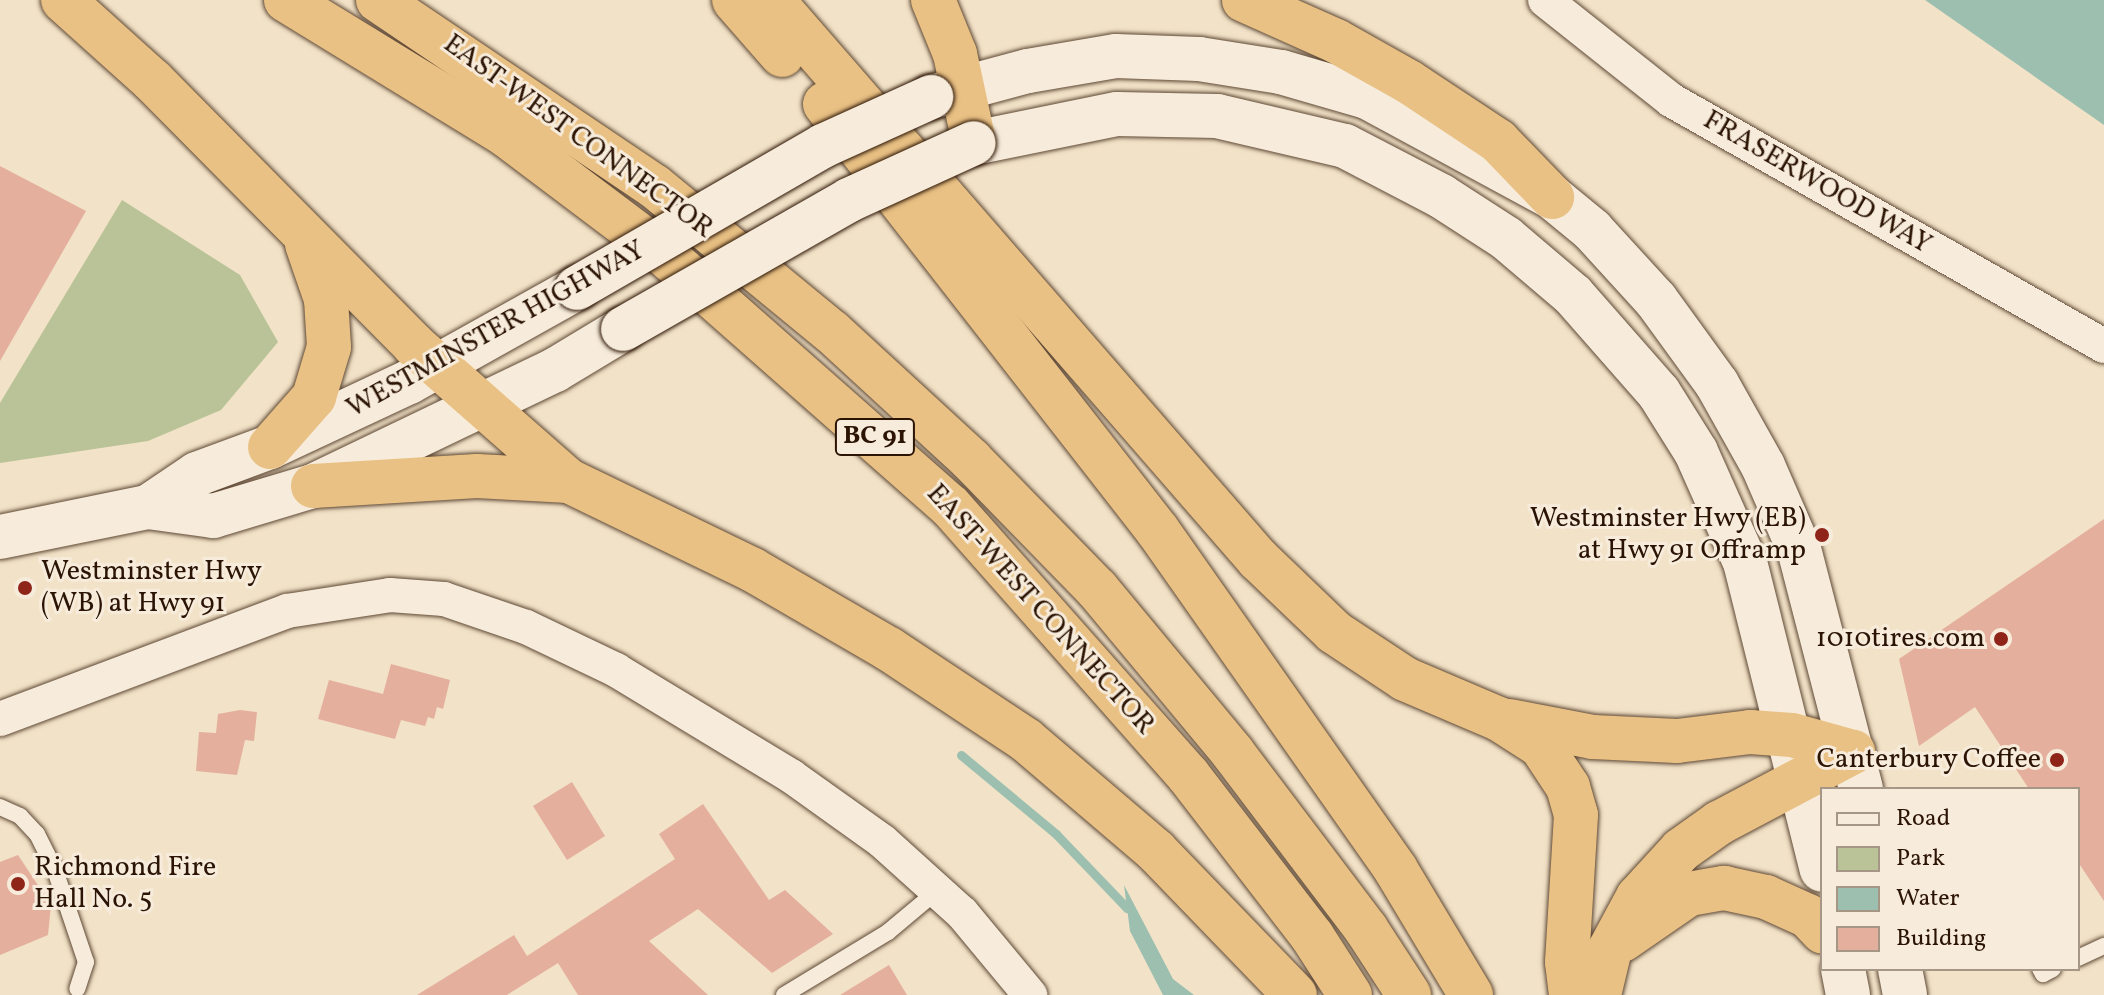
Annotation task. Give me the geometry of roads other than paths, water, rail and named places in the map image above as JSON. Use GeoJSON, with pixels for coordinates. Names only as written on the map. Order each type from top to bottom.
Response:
{"type":"FeatureCollection","features":[{"type":"Feature","properties":{"kind":"highway"},"geometry":{"type":"LineString","coordinates":[[63,0],[152,80],[440,365],[569,481],[753,570],[889,649],[1026,740],[1156,851],[1295,995]]}},
{"type":"Feature","properties":{"kind":"highway","name":"EAST-WEST CONNECTOR"},"geometry":{"type":"LineString","coordinates":[[286,0],[506,135],[652,245],[950,506],[1188,775],[1312,936],[1350,995]]}},
{"type":"Feature","properties":{"kind":"highway","name":"EAST-WEST CONNECTOR"},"geometry":{"type":"LineString","coordinates":[[378,0],[654,186],[832,332],[971,460],[1097,589],[1223,742],[1366,929],[1409,995]]}},
{"type":"Feature","properties":{"kind":"highway"},"geometry":{"type":"LineString","coordinates":[[734,0],[988,307],[1158,531],[1388,857],[1471,995]]}},
{"type":"Feature","properties":{"kind":"highway"},"geometry":{"type":"LineString","coordinates":[[772,0],[1258,559],[1334,632],[1405,679],[1499,719],[1541,746],[1568,787],[1576,815],[1567,962],[1571,995]]}},
{"type":"Feature","properties":{"kind":"highway"},"geometry":{"type":"LineString","coordinates":[[933,0],[955,54],[946,92],[974,143]]}},
{"type":"Feature","properties":{"kind":"highway"},"geometry":{"type":"LineString","coordinates":[[1244,0],[1336,41],[1409,82],[1498,141],[1552,197]]}},
{"type":"Feature","properties":{"kind":"highway"},"geometry":{"type":"LineString","coordinates":[[270,447],[314,397],[329,347],[326,299],[302,231]]}},
{"type":"Feature","properties":{"kind":"highway"},"geometry":{"type":"LineString","coordinates":[[313,486],[477,476],[569,481]]}},
{"type":"Feature","properties":{"kind":"highway"},"geometry":{"type":"LineString","coordinates":[[1499,719],[1621,738],[1677,741],[1750,732],[1792,735],[1857,770]]}},
{"type":"Feature","properties":{"kind":"highway"},"geometry":{"type":"LineString","coordinates":[[1599,995],[1610,949],[1638,897],[1681,850],[1719,823],[1803,782],[1857,770]]}},
{"type":"Feature","properties":{"kind":"highway"},"geometry":{"type":"LineString","coordinates":[[1610,949],[1689,894],[1724,888],[1766,897],[1808,916],[1820,929]]}},
{"type":"Feature","properties":{"kind":"main road","name":"WESTMINSTER HIGHWAY"},"geometry":{"type":"LineString","coordinates":[[148,507],[197,474],[270,447],[440,365],[823,146],[946,92],[1116,56],[1199,59],[1281,72],[1367,97],[1552,197],[1592,230],[1656,300],[1717,384],[1763,466],[1799,549],[1857,770]]}},
{"type":"Feature","properties":{"kind":"main road","name":"WESTMINSTER HIGHWAY"},"geometry":{"type":"LineString","coordinates":[[0,537],[148,507],[213,516],[313,486],[484,404],[849,200],[974,143],[1117,114],[1217,116],[1345,146],[1441,196],[1506,238],[1573,295],[1621,347],[1696,452],[1745,562],[1792,735],[1820,861]]}},
{"type":"Feature","properties":{"kind":"main road"},"geometry":{"type":"LineString","coordinates":[[1843,971],[1848,995]]}},
{"type":"Feature","properties":{"kind":"main road"},"geometry":{"type":"LineString","coordinates":[[1900,971],[1905,995]]}},
{"type":"Feature","properties":{"kind":"street","name":"FRASERWOOD WAY"},"geometry":{"type":"LineString","coordinates":[[1545,0],[1671,100],[2104,346]]}},
{"type":"Feature","properties":{"kind":"street"},"geometry":{"type":"LineString","coordinates":[[0,719],[287,611],[390,595],[444,599],[526,627],[616,670],[791,776],[882,841],[937,891],[1004,959],[1030,995]]}},
{"type":"Feature","properties":{"kind":"lane"},"geometry":{"type":"LineString","coordinates":[[0,807],[20,816],[37,834],[55,870],[86,962],[77,989]]}},
{"type":"Feature","properties":{"kind":"lane"},"geometry":{"type":"LineString","coordinates":[[784,995],[888,932],[937,891]]}},
{"type":"Feature","properties":{"kind":"lane"},"geometry":{"type":"LineString","coordinates":[[2080,957],[2104,946]]}},
{"type":"Feature","properties":{"kind":"water"},"geometry":{"type":"Polygon","coordinates":[[[1925,0],[2104,0],[2104,125],[1925,0]]]}},
{"type":"Feature","properties":{"kind":"water"},"geometry":{"type":"Polygon","coordinates":[[[1124,885],[1173,979],[1194,995],[1163,995],[1130,931],[1124,885]]]}},
{"type":"Feature","properties":{"kind":"waterway"},"geometry":{"type":"LineString","coordinates":[[961,755],[1056,834],[1127,908]]}},
{"type":"Feature","properties":{"kind":"place","name":"Westminster Hwy (EB) at Hwy 91 Offramp"},"geometry":{"type":"Point","coordinates":[1822,535]}},
{"type":"Feature","properties":{"kind":"place","name":"Westminster Hwy (WB) at Hwy 91"},"geometry":{"type":"Point","coordinates":[25,588]}},
{"type":"Feature","properties":{"kind":"place","name":"1010tires.com"},"geometry":{"type":"Point","coordinates":[2001,639]}},
{"type":"Feature","properties":{"kind":"place","name":"Canterbury Coffee"},"geometry":{"type":"Point","coordinates":[2057,760]}},
{"type":"Feature","properties":{"kind":"place","name":"Richmond Fire Hall No. 5"},"geometry":{"type":"Point","coordinates":[18,884]}}]}
